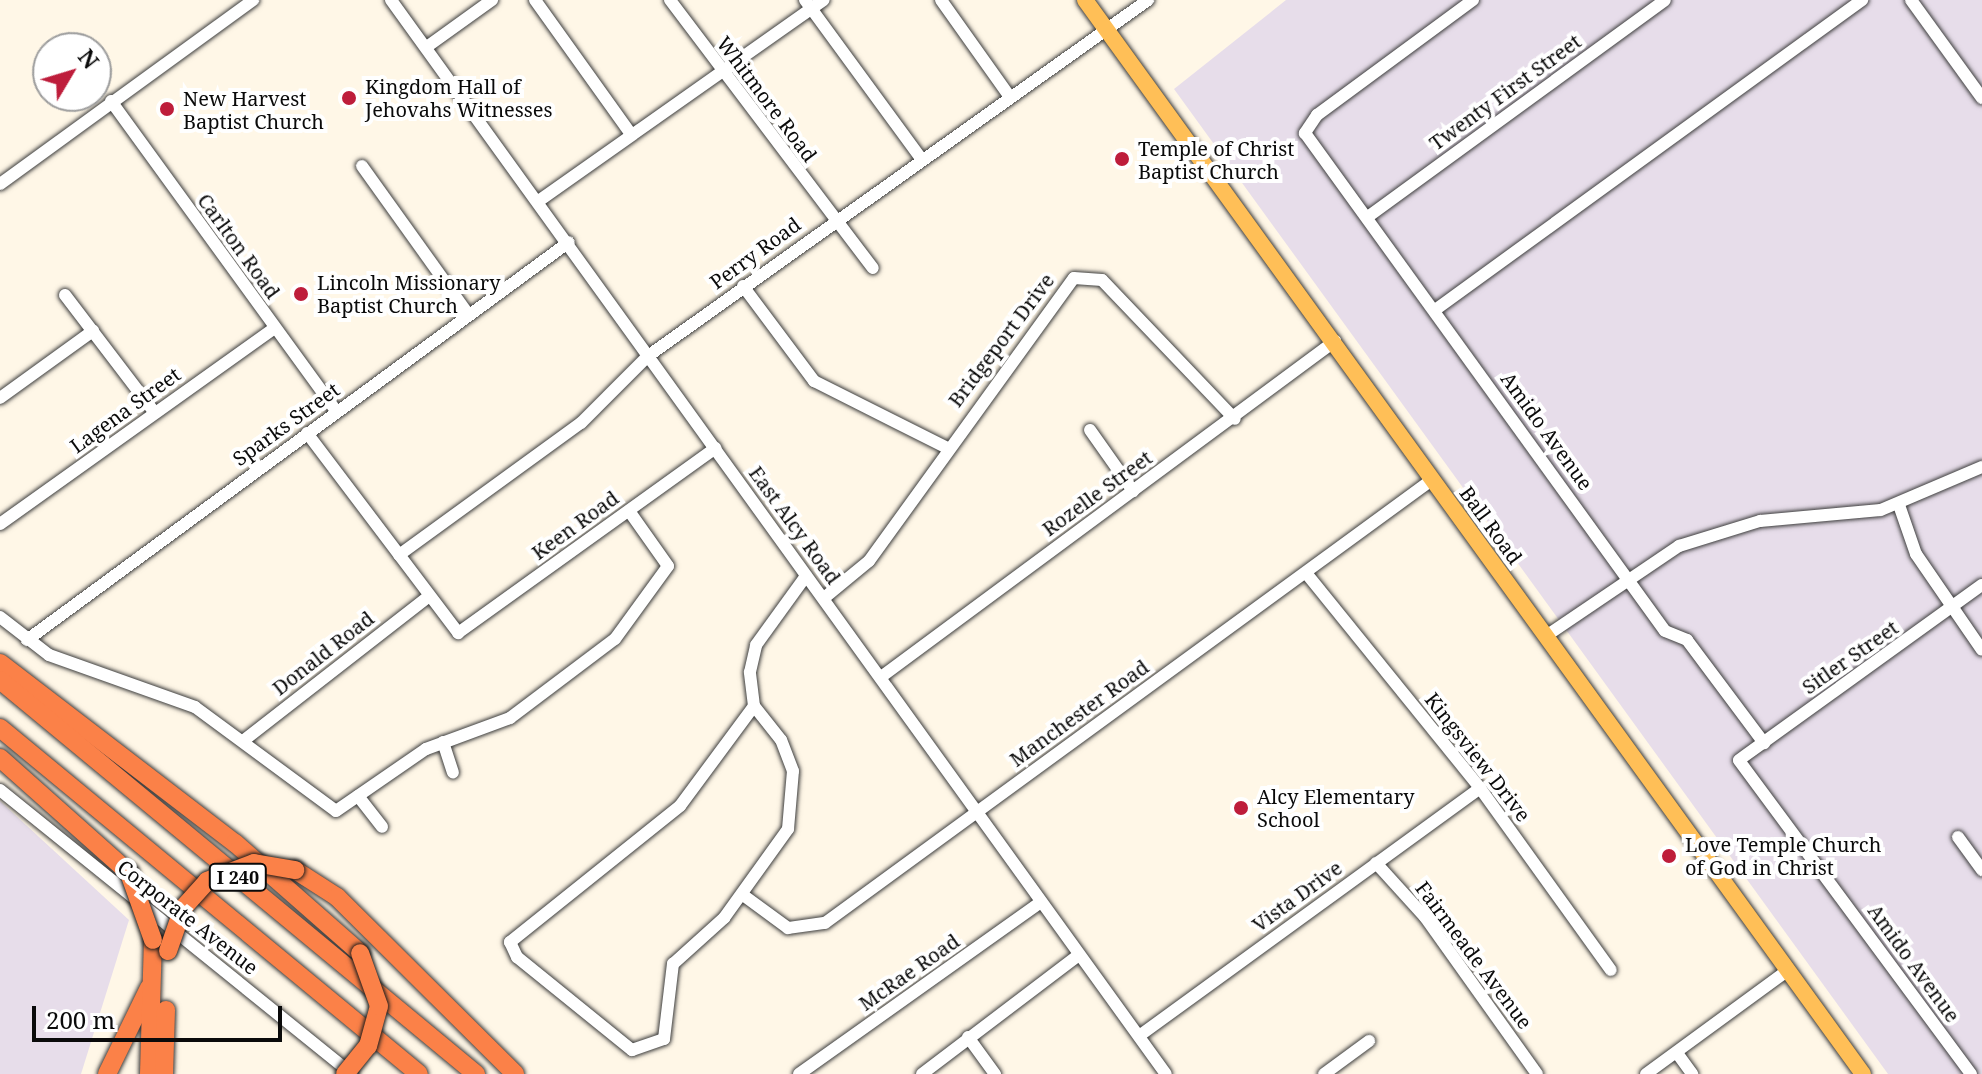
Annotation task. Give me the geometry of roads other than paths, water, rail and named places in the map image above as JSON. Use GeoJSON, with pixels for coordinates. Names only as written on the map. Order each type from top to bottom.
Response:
{"type":"FeatureCollection","features":[{"type":"Feature","properties":{"kind":"highway"},"geometry":{"type":"LineString","coordinates":[[0,663],[235,843],[360,953],[379,1006],[368,1046],[345,1074]]}},
{"type":"Feature","properties":{"kind":"highway","name":"I 240"},"geometry":{"type":"LineString","coordinates":[[0,680],[476,1074]]}},
{"type":"Feature","properties":{"kind":"highway","name":"I 240"},"geometry":{"type":"LineString","coordinates":[[0,728],[419,1074]]}},
{"type":"Feature","properties":{"kind":"highway"},"geometry":{"type":"LineString","coordinates":[[0,758],[129,873],[159,951],[164,1074]]}},
{"type":"Feature","properties":{"kind":"highway"},"geometry":{"type":"LineString","coordinates":[[107,1074],[138,1022],[159,951],[189,896],[217,875],[254,863],[295,870],[337,897],[515,1074]]}},
{"type":"Feature","properties":{"kind":"highway"},"geometry":{"type":"LineString","coordinates":[[149,1074],[159,951]]}},
{"type":"Feature","properties":{"kind":"main road","name":"Ball Road"},"geometry":{"type":"LineString","coordinates":[[1085,0],[1335,341],[1863,1074]]}},
{"type":"Feature","properties":{"kind":"street"},"geometry":{"type":"LineString","coordinates":[[112,100],[253,0]]}},
{"type":"Feature","properties":{"kind":"street","name":"East Alcy Road"},"geometry":{"type":"LineString","coordinates":[[391,0],[540,200],[648,356],[1166,1074]]}},
{"type":"Feature","properties":{"kind":"street"},"geometry":{"type":"LineString","coordinates":[[428,46],[492,0]]}},
{"type":"Feature","properties":{"kind":"street"},"geometry":{"type":"LineString","coordinates":[[535,0],[631,134]]}},
{"type":"Feature","properties":{"kind":"street","name":"Whitmore Road"},"geometry":{"type":"LineString","coordinates":[[670,0],[834,221],[873,268]]}},
{"type":"Feature","properties":{"kind":"street"},"geometry":{"type":"LineString","coordinates":[[540,200],[808,5],[824,0]]}},
{"type":"Feature","properties":{"kind":"street"},"geometry":{"type":"LineString","coordinates":[[941,0],[1010,97]]}},
{"type":"Feature","properties":{"kind":"street","name":"Perry Road"},"geometry":{"type":"LineString","coordinates":[[399,555],[581,423],[648,356],[1148,0]]}},
{"type":"Feature","properties":{"kind":"street","name":"Amido Avenue"},"geometry":{"type":"LineString","coordinates":[[1473,0],[1317,115],[1305,133],[1369,216],[1624,577],[1665,631],[1696,650],[1764,743]]}},
{"type":"Feature","properties":{"kind":"street","name":"Twenty First Street"},"geometry":{"type":"LineString","coordinates":[[1369,216],[1665,0]]}},
{"type":"Feature","properties":{"kind":"street"},"geometry":{"type":"LineString","coordinates":[[1435,310],[1862,0]]}},
{"type":"Feature","properties":{"kind":"street"},"geometry":{"type":"LineString","coordinates":[[1911,0],[1982,98]]}},
{"type":"Feature","properties":{"kind":"street"},"geometry":{"type":"LineString","coordinates":[[808,5],[922,160]]}},
{"type":"Feature","properties":{"kind":"street","name":"Carlton Road"},"geometry":{"type":"LineString","coordinates":[[112,102],[273,329],[337,412]]}},
{"type":"Feature","properties":{"kind":"street"},"geometry":{"type":"LineString","coordinates":[[0,184],[96,112]]}},
{"type":"Feature","properties":{"kind":"street"},"geometry":{"type":"LineString","coordinates":[[362,166],[468,314]]}},
{"type":"Feature","properties":{"kind":"street","name":"Sparks Street"},"geometry":{"type":"LineString","coordinates":[[27,640],[569,242]]}},
{"type":"Feature","properties":{"kind":"street","name":"Bridgeport Drive"},"geometry":{"type":"LineString","coordinates":[[824,598],[869,561],[1064,285],[1090,276],[1102,280],[1235,419]]}},
{"type":"Feature","properties":{"kind":"street"},"geometry":{"type":"LineString","coordinates":[[743,286],[814,381],[947,448]]}},
{"type":"Feature","properties":{"kind":"street"},"geometry":{"type":"LineString","coordinates":[[65,295],[154,412]]}},
{"type":"Feature","properties":{"kind":"street","name":"Lagena Street"},"geometry":{"type":"LineString","coordinates":[[0,524],[273,329]]}},
{"type":"Feature","properties":{"kind":"street"},"geometry":{"type":"LineString","coordinates":[[0,398],[93,331]]}},
{"type":"Feature","properties":{"kind":"street","name":"Rozelle Street"},"geometry":{"type":"LineString","coordinates":[[881,677],[1235,419],[1335,341]]}},
{"type":"Feature","properties":{"kind":"street"},"geometry":{"type":"LineString","coordinates":[[1090,430],[1133,491]]}},
{"type":"Feature","properties":{"kind":"street"},"geometry":{"type":"LineString","coordinates":[[307,433],[428,597]]}},
{"type":"Feature","properties":{"kind":"street","name":"Keen Road"},"geometry":{"type":"LineString","coordinates":[[428,597],[458,633],[715,448]]}},
{"type":"Feature","properties":{"kind":"street"},"geometry":{"type":"LineString","coordinates":[[1546,636],[1624,577],[1740,526],[1899,505],[1982,467]]}},
{"type":"Feature","properties":{"kind":"street","name":"Manchester Road"},"geometry":{"type":"LineString","coordinates":[[743,895],[788,928],[809,930],[1433,479]]}},
{"type":"Feature","properties":{"kind":"street"},"geometry":{"type":"LineString","coordinates":[[1899,505],[1916,554],[1982,650]]}},
{"type":"Feature","properties":{"kind":"street"},"geometry":{"type":"LineString","coordinates":[[0,617],[49,655],[195,707],[336,811],[443,742],[510,718],[542,697],[615,639],[664,577],[663,556],[629,511]]}},
{"type":"Feature","properties":{"kind":"street","name":"Kingsview Drive"},"geometry":{"type":"LineString","coordinates":[[1306,573],[1480,788],[1611,970]]}},
{"type":"Feature","properties":{"kind":"street"},"geometry":{"type":"LineString","coordinates":[[754,706],[680,806],[510,942],[517,957],[632,1050],[649,1049],[664,1039],[670,1022],[666,978],[673,964],[743,895],[779,847],[795,799],[781,740],[754,706],[749,689],[756,645],[806,576]]}},
{"type":"Feature","properties":{"kind":"street","name":"Sitler Street"},"geometry":{"type":"LineString","coordinates":[[1739,760],[1982,585]]}},
{"type":"Feature","properties":{"kind":"street","name":"Donald Road"},"geometry":{"type":"LineString","coordinates":[[243,741],[428,597]]}},
{"type":"Feature","properties":{"kind":"street"},"geometry":{"type":"LineString","coordinates":[[443,742],[453,772]]}},
{"type":"Feature","properties":{"kind":"street","name":"Amido Avenue"},"geometry":{"type":"LineString","coordinates":[[1739,760],[1971,1074]]}},
{"type":"Feature","properties":{"kind":"street","name":"Vista Drive"},"geometry":{"type":"LineString","coordinates":[[1139,1036],[1480,788]]}},
{"type":"Feature","properties":{"kind":"street","name":"Corporate Avenue"},"geometry":{"type":"LineString","coordinates":[[0,790],[353,1074]]}},
{"type":"Feature","properties":{"kind":"street"},"geometry":{"type":"LineString","coordinates":[[358,796],[382,827]]}},
{"type":"Feature","properties":{"kind":"street"},"geometry":{"type":"LineString","coordinates":[[1958,837],[1982,870]]}},
{"type":"Feature","properties":{"kind":"street","name":"Fairmeade Avenue"},"geometry":{"type":"LineString","coordinates":[[1376,863],[1425,917],[1534,1073]]}},
{"type":"Feature","properties":{"kind":"street","name":"McRae Road"},"geometry":{"type":"LineString","coordinates":[[799,1074],[1041,902]]}},
{"type":"Feature","properties":{"kind":"street"},"geometry":{"type":"LineString","coordinates":[[922,1074],[1079,955]]}},
{"type":"Feature","properties":{"kind":"street"},"geometry":{"type":"LineString","coordinates":[[1646,1074],[1788,970]]}},
{"type":"Feature","properties":{"kind":"street"},"geometry":{"type":"LineString","coordinates":[[968,1037],[995,1074]]}},
{"type":"Feature","properties":{"kind":"street"},"geometry":{"type":"LineString","coordinates":[[1324,1074],[1369,1041]]}},
{"type":"Feature","properties":{"kind":"street"},"geometry":{"type":"LineString","coordinates":[[1677,1053],[1692,1074]]}},
{"type":"Feature","properties":{"kind":"place","name":"Kingdom Hall of Jehovahs Witnesses"},"geometry":{"type":"Point","coordinates":[349,98]}},
{"type":"Feature","properties":{"kind":"place","name":"New Harvest Baptist Church"},"geometry":{"type":"Point","coordinates":[167,109]}},
{"type":"Feature","properties":{"kind":"place","name":"Temple of Christ Baptist Church"},"geometry":{"type":"Point","coordinates":[1122,159]}},
{"type":"Feature","properties":{"kind":"place","name":"Lincoln Missionary Baptist Church"},"geometry":{"type":"Point","coordinates":[301,294]}},
{"type":"Feature","properties":{"kind":"place","name":"Alcy Elementary School"},"geometry":{"type":"Point","coordinates":[1241,808]}},
{"type":"Feature","properties":{"kind":"place","name":"Love Temple Church of God in Christ"},"geometry":{"type":"Point","coordinates":[1669,856]}}]}
